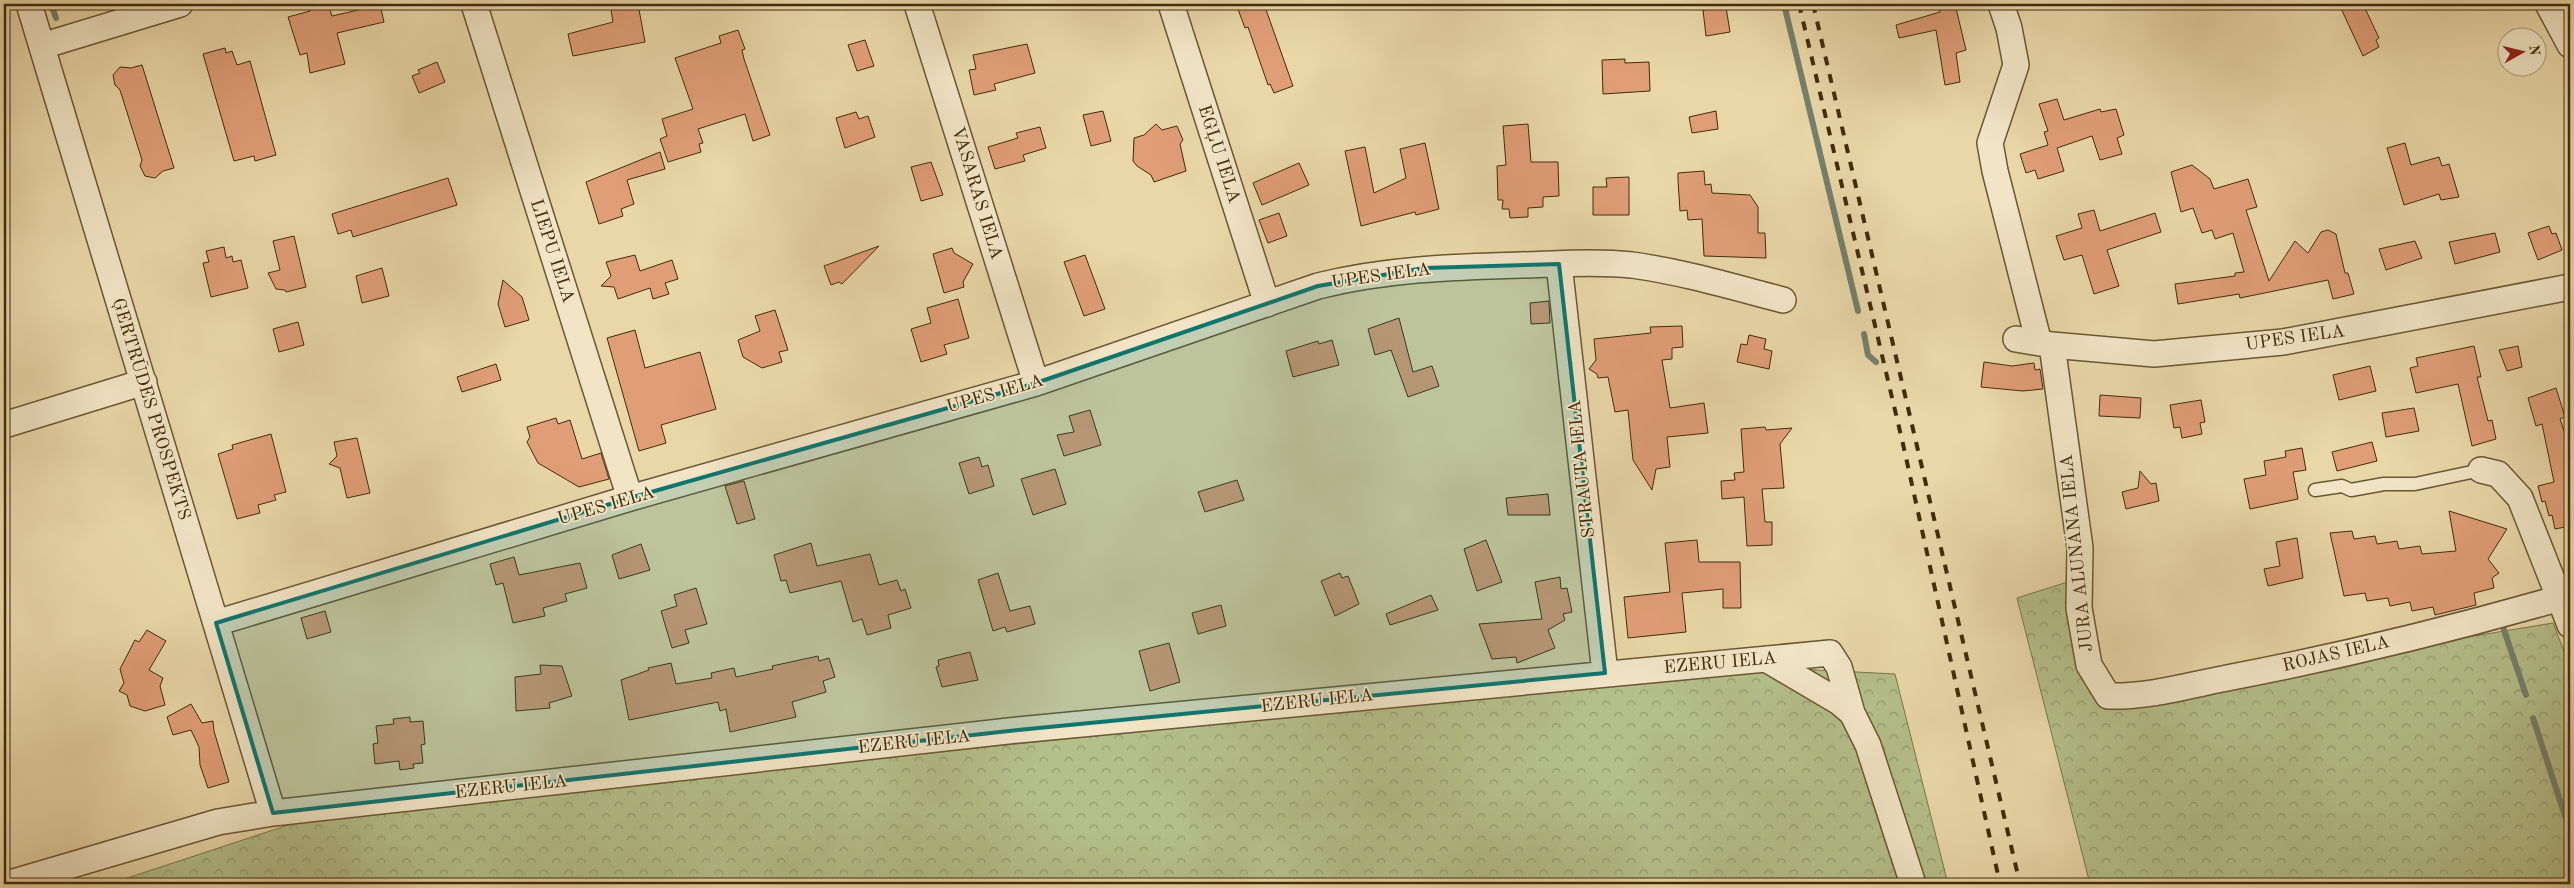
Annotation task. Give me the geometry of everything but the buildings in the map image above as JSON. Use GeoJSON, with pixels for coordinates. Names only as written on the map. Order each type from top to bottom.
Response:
{"type":"FeatureCollection","features":[{"type":"Feature","properties":{"kind":"street","name":"ĢERTRŪDES PROSPEKTS"},"geometry":{"type":"LineString","coordinates":[[29,4],[273,814]]}},
{"type":"Feature","properties":{"kind":"street"},"geometry":{"type":"LineString","coordinates":[[42,46],[180,4]]}},
{"type":"Feature","properties":{"kind":"street","name":"LIEPU IELA"},"geometry":{"type":"LineString","coordinates":[[474,4],[630,498]]}},
{"type":"Feature","properties":{"kind":"street","name":"VASARAS IELA"},"geometry":{"type":"LineString","coordinates":[[917,4],[1036,383]]}},
{"type":"Feature","properties":{"kind":"street","name":"EGĻU IELA"},"geometry":{"type":"LineString","coordinates":[[1171,4],[1267,304]]}},
{"type":"Feature","properties":{"kind":"street","name":"JURA ALUNĀNA IELA"},"geometry":{"type":"LineString","coordinates":[[2001,4],[2009,28],[2016,65],[1990,143],[2036,342],[2080,548],[2079,608],[2089,664],[2108,696]]}},
{"type":"Feature","properties":{"kind":"street"},"geometry":{"type":"LineString","coordinates":[[2548,4],[2570,44]]}},
{"type":"Feature","properties":{"kind":"street","name":"UPES IELA"},"geometry":{"type":"LineString","coordinates":[[216,623],[630,498],[1036,383],[1318,286],[1359,276],[1424,268],[1559,264],[1630,265],[1714,281],[1783,300]]}},
{"type":"Feature","properties":{"kind":"street","name":"STRAUTA IELA"},"geometry":{"type":"LineString","coordinates":[[1559,264],[1605,673]]}},
{"type":"Feature","properties":{"kind":"street","name":"UPES IELA"},"geometry":{"type":"LineString","coordinates":[[2036,342],[2154,354],[2283,342],[2570,287]]}},
{"type":"Feature","properties":{"kind":"street"},"geometry":{"type":"LineString","coordinates":[[4,425],[144,382]]}},
{"type":"Feature","properties":{"kind":"street"},"geometry":{"type":"LineString","coordinates":[[2482,470],[2498,474],[2520,498],[2566,609]]}},
{"type":"Feature","properties":{"kind":"street","name":"ROJAS IELA"},"geometry":{"type":"LineString","coordinates":[[2108,696],[2133,696],[2167,691],[2303,663],[2488,619],[2566,609]]}},
{"type":"Feature","properties":{"kind":"street","name":"EZERU IELA"},"geometry":{"type":"LineString","coordinates":[[7,884],[218,822],[273,814],[1018,730],[1605,673],[1830,653],[1839,667],[1852,713]]}},
{"type":"Feature","properties":{"kind":"street"},"geometry":{"type":"LineString","coordinates":[[1766,659],[1839,702],[1852,713],[1868,745],[1912,884]]}},
{"type":"Feature","properties":{"kind":"street"},"geometry":{"type":"LineString","coordinates":[[4,870],[7,884]]}},
{"type":"Feature","properties":{"kind":"lane"},"geometry":{"type":"LineString","coordinates":[[2315,490],[2342,486],[2351,490],[2384,484],[2415,484],[2482,470]]}},
{"type":"Feature","properties":{"kind":"highlighted area"},"geometry":{"type":"Polygon","coordinates":[[[1559,264],[1605,673],[1018,730],[273,813],[216,623],[630,498],[1036,383],[1318,286],[1424,268],[1559,264]]]}},
{"type":"Feature","properties":{"kind":"green space"},"geometry":{"type":"Polygon","coordinates":[[[2080,578],[2109,696],[2553,623],[2570,667],[2570,884],[2090,884],[2017,598],[2080,578]]]}},
{"type":"Feature","properties":{"kind":"green space"},"geometry":{"type":"Polygon","coordinates":[[[1739,666],[1895,674],[1948,884],[109,884],[319,815],[1084,737],[1739,666]]]}},
{"type":"Feature","properties":{"kind":"waterway"},"geometry":{"type":"LineString","coordinates":[[51,4],[56,18]]}},
{"type":"Feature","properties":{"kind":"waterway"},"geometry":{"type":"LineString","coordinates":[[1784,4],[1858,311]]}},
{"type":"Feature","properties":{"kind":"waterway"},"geometry":{"type":"LineString","coordinates":[[1864,334],[1868,355],[1876,362]]}},
{"type":"Feature","properties":{"kind":"waterway"},"geometry":{"type":"LineString","coordinates":[[2502,624],[2526,695]]}},
{"type":"Feature","properties":{"kind":"waterway"},"geometry":{"type":"LineString","coordinates":[[2533,718],[2570,831]]}},
{"type":"Feature","properties":{"kind":"railway"},"geometry":{"type":"LineString","coordinates":[[1799,4],[1903,444],[2000,884]]}},
{"type":"Feature","properties":{"kind":"railway"},"geometry":{"type":"LineString","coordinates":[[1813,4],[2020,884]]}}]}
